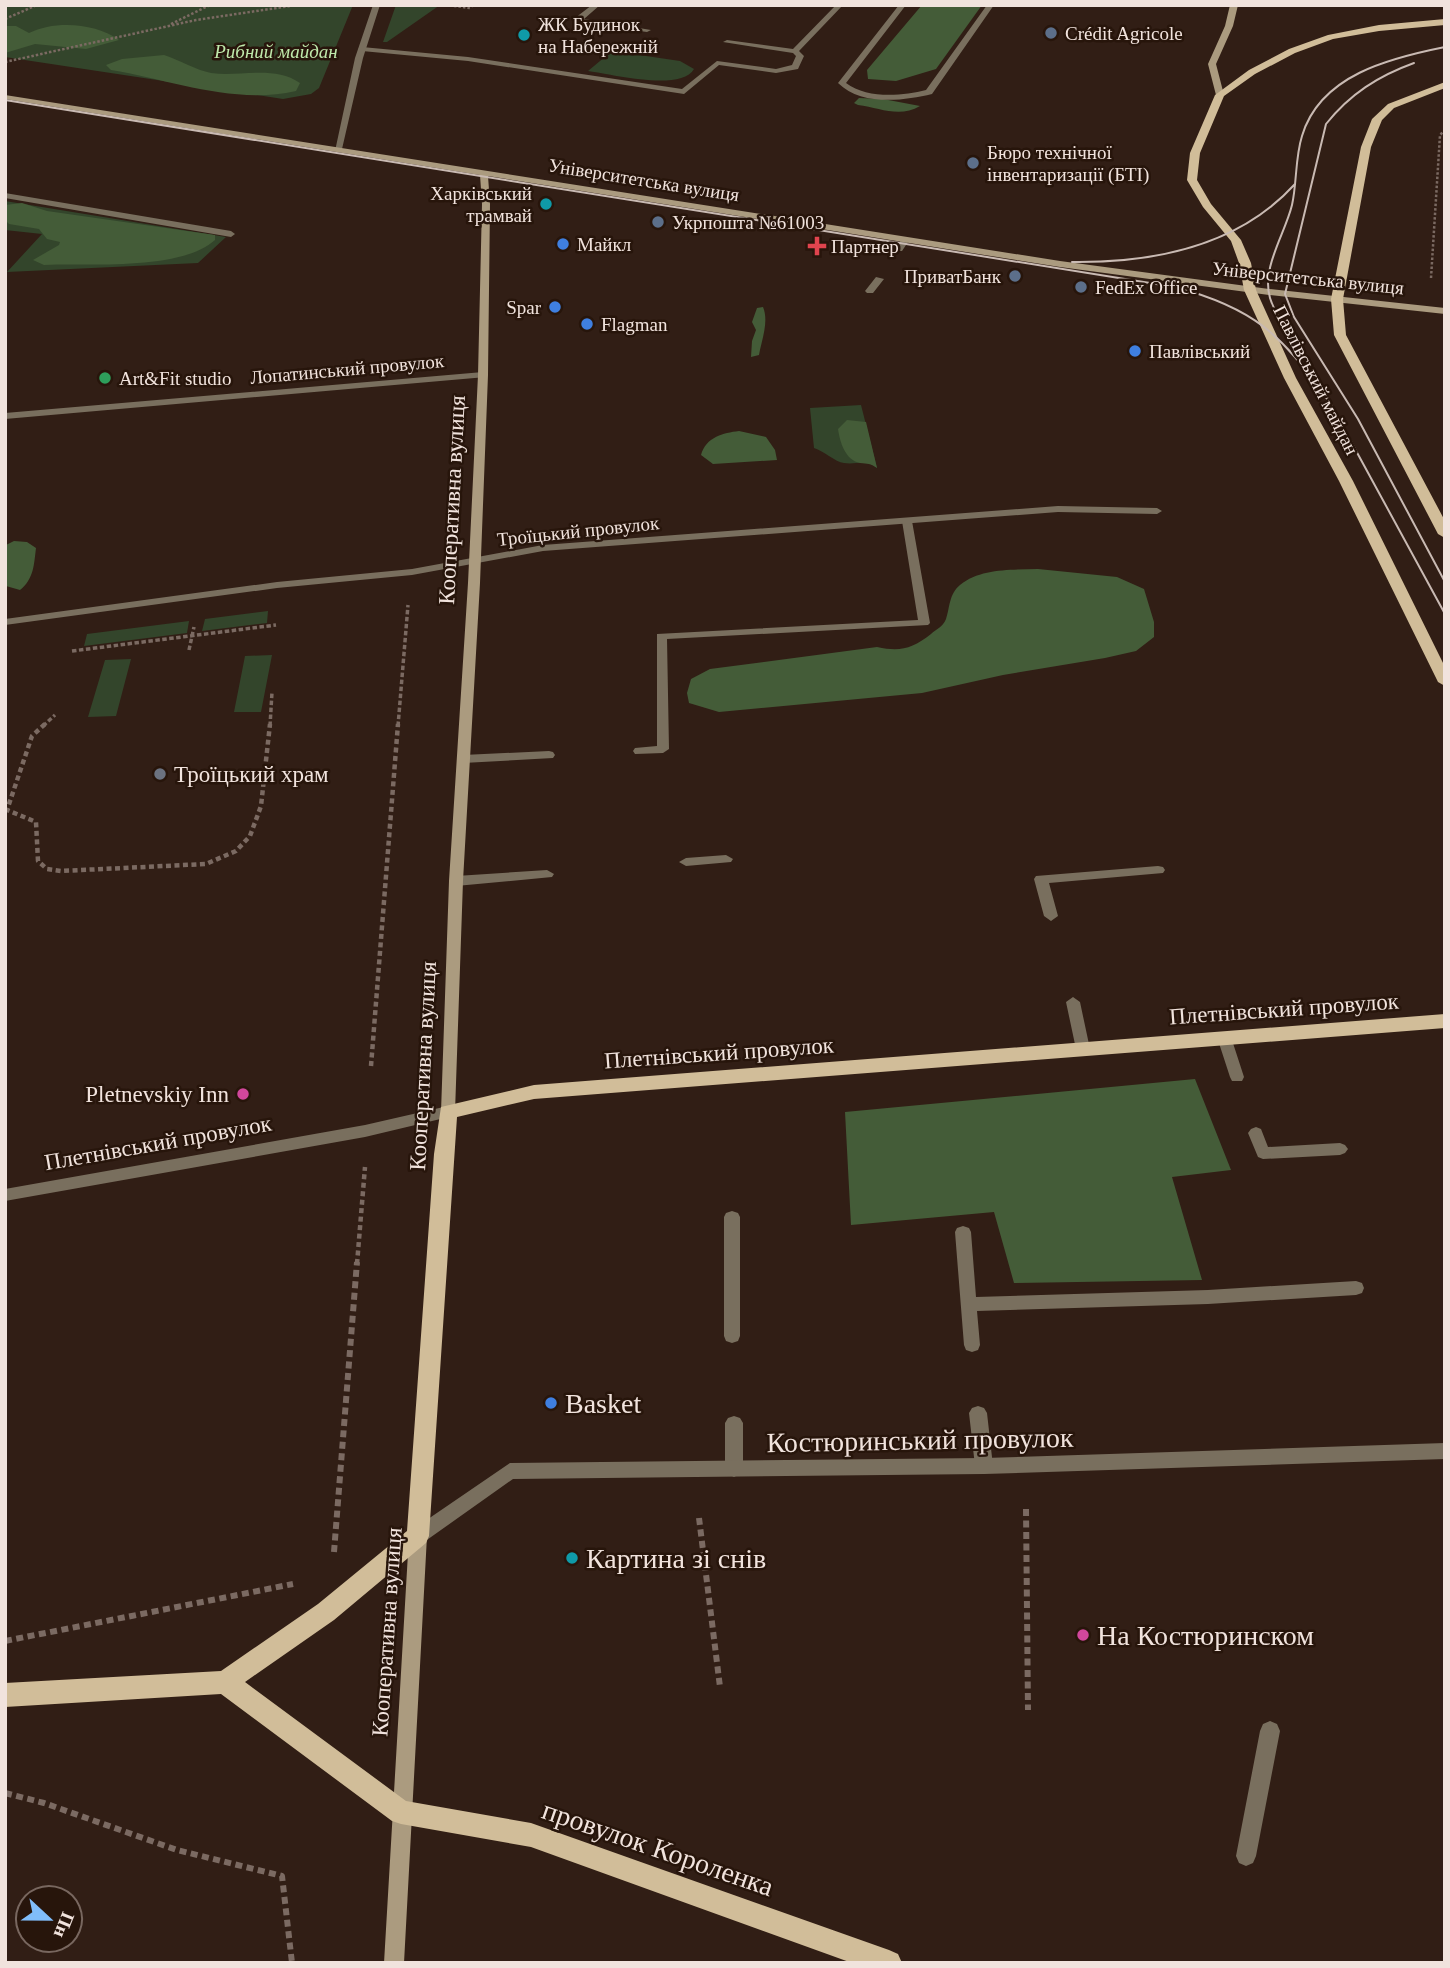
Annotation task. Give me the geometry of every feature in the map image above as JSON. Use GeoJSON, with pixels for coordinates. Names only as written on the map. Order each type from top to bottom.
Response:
{"type":"FeatureCollection","features":[{"type":"Feature","properties":{"kind":"main road"},"geometry":{"type":"LineString","coordinates":[[1220,95],[1259,68],[1313,43],[1379,28],[1445,22]]}},
{"type":"Feature","properties":{"kind":"main road","name":"Павлівський майдан"},"geometry":{"type":"LineString","coordinates":[[1445,85],[1409,97],[1391,106],[1377,119],[1366,147],[1336,299],[1340,335],[1445,534]]}},
{"type":"Feature","properties":{"kind":"main road","name":"Павлівський майдан"},"geometry":{"type":"LineString","coordinates":[[1220,95],[1195,153],[1192,180],[1207,205],[1236,240],[1245,263],[1250,290],[1290,378],[1440,664],[1445,682]]}},
{"type":"Feature","properties":{"kind":"main road","name":"Плетнівський провулок"},"geometry":{"type":"LineString","coordinates":[[448,1112],[534,1092],[1445,1021]]}},
{"type":"Feature","properties":{"kind":"main road","name":"Кооперативна вулиця"},"geometry":{"type":"LineString","coordinates":[[418,1536],[448,1112]]}},
{"type":"Feature","properties":{"kind":"main road"},"geometry":{"type":"LineString","coordinates":[[5,1695],[225,1682],[326,1612],[418,1536]]}},
{"type":"Feature","properties":{"kind":"main road"},"geometry":{"type":"LineString","coordinates":[[225,1682],[401,1812]]}},
{"type":"Feature","properties":{"kind":"main road","name":"провулок Короленка"},"geometry":{"type":"LineString","coordinates":[[401,1812],[531,1835],[889,1963]]}},
{"type":"Feature","properties":{"kind":"street"},"geometry":{"type":"LineString","coordinates":[[338,149],[362,49],[377,5]]}},
{"type":"Feature","properties":{"kind":"street"},"geometry":{"type":"LineString","coordinates":[[597,5],[578,20],[646,30]]}},
{"type":"Feature","properties":{"kind":"street"},"geometry":{"type":"LineString","coordinates":[[795,51],[840,5]]}},
{"type":"Feature","properties":{"kind":"street"},"geometry":{"type":"LineString","coordinates":[[904,5],[842,83],[846,88],[872,95],[904,98],[929,92],[991,5]]}},
{"type":"Feature","properties":{"kind":"street"},"geometry":{"type":"LineString","coordinates":[[1220,95],[1212,64],[1229,26],[1234,5]]}},
{"type":"Feature","properties":{"kind":"street"},"geometry":{"type":"LineString","coordinates":[[362,49],[468,59],[684,92],[717,63],[788,70],[799,62],[800,56],[795,51],[727,42]]}},
{"type":"Feature","properties":{"kind":"street","name":"Університетська вулиця"},"geometry":{"type":"LineString","coordinates":[[5,97],[906,239],[1250,290],[1445,311]]}},
{"type":"Feature","properties":{"kind":"street","name":"Кооперативна вулиця"},"geometry":{"type":"LineString","coordinates":[[448,1112],[456,881],[482,375],[486,204],[484,172]]}},
{"type":"Feature","properties":{"kind":"street"},"geometry":{"type":"LineString","coordinates":[[5,195],[231,234]]}},
{"type":"Feature","properties":{"kind":"street"},"geometry":{"type":"LineString","coordinates":[[899,249],[906,239]]}},
{"type":"Feature","properties":{"kind":"street"},"geometry":{"type":"LineString","coordinates":[[870,292],[879,279]]}},
{"type":"Feature","properties":{"kind":"street","name":"Лопатинський провулок"},"geometry":{"type":"LineString","coordinates":[[5,416],[482,375]]}},
{"type":"Feature","properties":{"kind":"street","name":"Троїцький провулок"},"geometry":{"type":"LineString","coordinates":[[5,622],[277,585],[412,572],[543,548],[1058,509],[1157,511]]}},
{"type":"Feature","properties":{"kind":"street"},"geometry":{"type":"LineString","coordinates":[[639,751],[663,749],[661,636],[924,623],[907,521]]}},
{"type":"Feature","properties":{"kind":"street"},"geometry":{"type":"LineString","coordinates":[[463,759],[549,755]]}},
{"type":"Feature","properties":{"kind":"street"},"geometry":{"type":"LineString","coordinates":[[686,862],[726,859]]}},
{"type":"Feature","properties":{"kind":"street"},"geometry":{"type":"LineString","coordinates":[[1051,916],[1041,879],[1158,870]]}},
{"type":"Feature","properties":{"kind":"street"},"geometry":{"type":"LineString","coordinates":[[456,881],[547,874]]}},
{"type":"Feature","properties":{"kind":"street"},"geometry":{"type":"LineString","coordinates":[[1073,1002],[1083,1049]]}},
{"type":"Feature","properties":{"kind":"street"},"geometry":{"type":"LineString","coordinates":[[1224,1037],[1237,1077]]}},
{"type":"Feature","properties":{"kind":"street","name":"Плетнівський провулок"},"geometry":{"type":"LineString","coordinates":[[5,1195],[365,1131],[448,1112]]}},
{"type":"Feature","properties":{"kind":"street"},"geometry":{"type":"LineString","coordinates":[[1256,1133],[1263,1153],[1340,1149]]}},
{"type":"Feature","properties":{"kind":"street"},"geometry":{"type":"LineString","coordinates":[[732,1217],[732,1336]]}},
{"type":"Feature","properties":{"kind":"street"},"geometry":{"type":"LineString","coordinates":[[962,1232],[972,1345]]}},
{"type":"Feature","properties":{"kind":"street"},"geometry":{"type":"LineString","coordinates":[[969,1304],[1208,1297],[1356,1288]]}},
{"type":"Feature","properties":{"kind":"street"},"geometry":{"type":"LineString","coordinates":[[978,1413],[984,1466]]}},
{"type":"Feature","properties":{"kind":"street"},"geometry":{"type":"LineString","coordinates":[[733,1423],[734,1469]]}},
{"type":"Feature","properties":{"kind":"street","name":"Костюринський провулок"},"geometry":{"type":"LineString","coordinates":[[418,1536],[510,1471],[984,1466],[1445,1451]]}},
{"type":"Feature","properties":{"kind":"street","name":"Кооперативна вулиця"},"geometry":{"type":"LineString","coordinates":[[394,1963],[418,1536]]}},
{"type":"Feature","properties":{"kind":"street"},"geometry":{"type":"LineString","coordinates":[[1247,1856],[1270,1731]]}},
{"type":"Feature","properties":{"kind":"path"},"geometry":{"type":"LineString","coordinates":[[5,19],[37,5]]}},
{"type":"Feature","properties":{"kind":"path"},"geometry":{"type":"LineString","coordinates":[[164,27],[210,5]]}},
{"type":"Feature","properties":{"kind":"path"},"geometry":{"type":"LineString","coordinates":[[5,62],[164,27],[297,5]]}},
{"type":"Feature","properties":{"kind":"path"},"geometry":{"type":"LineString","coordinates":[[454,6],[470,8],[473,5]]}},
{"type":"Feature","properties":{"kind":"path"},"geometry":{"type":"LineString","coordinates":[[1430,278],[1440,135],[1445,131]]}},
{"type":"Feature","properties":{"kind":"path"},"geometry":{"type":"LineString","coordinates":[[371,1066],[408,602]]}},
{"type":"Feature","properties":{"kind":"path"},"geometry":{"type":"LineString","coordinates":[[72,651],[275,625]]}},
{"type":"Feature","properties":{"kind":"path"},"geometry":{"type":"LineString","coordinates":[[189,650],[192,636]]}},
{"type":"Feature","properties":{"kind":"path"},"geometry":{"type":"LineString","coordinates":[[55,715],[32,736],[7,810],[36,822],[38,861],[47,869],[61,872],[206,864],[229,856],[251,835],[262,798],[272,692]]}},
{"type":"Feature","properties":{"kind":"path"},"geometry":{"type":"LineString","coordinates":[[333,1563],[366,1161]]}},
{"type":"Feature","properties":{"kind":"path"},"geometry":{"type":"LineString","coordinates":[[1026,1509],[1028,1710]]}},
{"type":"Feature","properties":{"kind":"path"},"geometry":{"type":"LineString","coordinates":[[699,1518],[720,1687]]}},
{"type":"Feature","properties":{"kind":"path"},"geometry":{"type":"LineString","coordinates":[[5,1641],[305,1582]]}},
{"type":"Feature","properties":{"kind":"path"},"geometry":{"type":"LineString","coordinates":[[5,1793],[44,1803],[177,1850],[282,1876],[292,1963]]}},
{"type":"Feature","properties":{"kind":"green space","name":"Рибний майдан"},"geometry":{"type":"Polygon","coordinates":[[[5,5],[353,5],[319,88],[311,94],[283,99],[5,57],[5,5]]]}},
{"type":"Feature","properties":{"kind":"green space"},"geometry":{"type":"Polygon","coordinates":[[[396,5],[440,5],[387,42],[383,42],[396,5]]]}},
{"type":"Feature","properties":{"kind":"green space"},"geometry":{"type":"Polygon","coordinates":[[[922,5],[982,5],[936,69],[896,81],[868,79],[867,70],[922,5]]]}},
{"type":"Feature","properties":{"kind":"green space"},"geometry":{"type":"Polygon","coordinates":[[[75,25],[99,30],[119,40],[86,49],[35,44],[5,53],[7,26],[16,26],[29,33],[51,26],[75,25]]]}},
{"type":"Feature","properties":{"kind":"green space"},"geometry":{"type":"Polygon","coordinates":[[[612,51],[680,61],[694,69],[687,76],[661,81],[588,71],[612,51]]]}},
{"type":"Feature","properties":{"kind":"green space"},"geometry":{"type":"Polygon","coordinates":[[[164,55],[211,73],[279,74],[300,83],[296,91],[272,95],[226,93],[111,70],[106,65],[122,59],[164,55]]]}},
{"type":"Feature","properties":{"kind":"green space"},"geometry":{"type":"Polygon","coordinates":[[[859,98],[883,99],[920,106],[912,110],[890,111],[854,103],[859,98]]]}},
{"type":"Feature","properties":{"kind":"green space"},"geometry":{"type":"Polygon","coordinates":[[[5,201],[226,237],[198,263],[7,272],[42,234],[5,230],[5,201]]]}},
{"type":"Feature","properties":{"kind":"green space"},"geometry":{"type":"Polygon","coordinates":[[[22,203],[47,211],[215,235],[215,240],[200,250],[158,261],[44,265],[33,260],[60,242],[47,239],[39,229],[9,224],[5,220],[5,205],[22,203]]]}},
{"type":"Feature","properties":{"kind":"green space"},"geometry":{"type":"Polygon","coordinates":[[[763,307],[765,324],[759,355],[751,357],[756,330],[752,322],[757,308],[763,307]]]}},
{"type":"Feature","properties":{"kind":"green space"},"geometry":{"type":"Polygon","coordinates":[[[861,405],[877,468],[865,463],[841,462],[814,448],[810,408],[861,405]]]}},
{"type":"Feature","properties":{"kind":"green space"},"geometry":{"type":"Polygon","coordinates":[[[847,420],[866,422],[877,468],[855,461],[847,454],[838,429],[847,420]]]}},
{"type":"Feature","properties":{"kind":"green space"},"geometry":{"type":"Polygon","coordinates":[[[739,431],[766,437],[775,450],[777,460],[713,464],[701,455],[711,440],[739,431]]]}},
{"type":"Feature","properties":{"kind":"green space"},"geometry":{"type":"Polygon","coordinates":[[[14,541],[27,542],[36,548],[31,576],[20,590],[6,586],[6,545],[14,541]]]}},
{"type":"Feature","properties":{"kind":"green space"},"geometry":{"type":"Polygon","coordinates":[[[1038,569],[1117,577],[1144,589],[1154,622],[1154,637],[1136,651],[922,693],[719,712],[689,703],[687,693],[691,679],[710,669],[877,647],[899,649],[912,646],[943,624],[954,592],[968,579],[997,571],[1038,569]]]}},
{"type":"Feature","properties":{"kind":"green space"},"geometry":{"type":"Polygon","coordinates":[[[268,611],[267,623],[202,631],[205,619],[268,611]]]}},
{"type":"Feature","properties":{"kind":"green space"},"geometry":{"type":"Polygon","coordinates":[[[189,621],[187,633],[84,646],[87,634],[189,621]]]}},
{"type":"Feature","properties":{"kind":"green space"},"geometry":{"type":"Polygon","coordinates":[[[272,655],[261,712],[234,712],[245,656],[272,655]]]}},
{"type":"Feature","properties":{"kind":"green space"},"geometry":{"type":"Polygon","coordinates":[[[131,659],[116,716],[88,717],[105,660],[131,659]]]}},
{"type":"Feature","properties":{"kind":"green space"},"geometry":{"type":"Polygon","coordinates":[[[1195,1079],[1231,1170],[1172,1177],[1202,1280],[1014,1283],[994,1212],[851,1225],[845,1112],[1195,1079]]]}},
{"type":"Feature","properties":{"kind":"tram line"},"geometry":{"type":"LineString","coordinates":[[1295,184],[1302,136],[1311,115],[1324,98],[1341,84],[1380,64],[1445,47]]}},
{"type":"Feature","properties":{"kind":"tram line"},"geometry":{"type":"LineString","coordinates":[[1414,63],[1366,87],[1326,124],[1285,294],[1294,317],[1358,419],[1445,582]]}},
{"type":"Feature","properties":{"kind":"tram line"},"geometry":{"type":"LineString","coordinates":[[5,100],[1175,287],[1226,304],[1263,326],[1295,357],[1327,399]]}},
{"type":"Feature","properties":{"kind":"tram line"},"geometry":{"type":"LineString","coordinates":[[1072,262],[1133,259],[1193,247],[1248,222],[1273,205],[1295,184]]}},
{"type":"Feature","properties":{"kind":"tram line"},"geometry":{"type":"LineString","coordinates":[[1295,184],[1289,216],[1271,263],[1268,287],[1277,314],[1306,358]]}},
{"type":"Feature","properties":{"kind":"tram line"},"geometry":{"type":"LineString","coordinates":[[1324,392],[1445,614]]}},
{"type":"Feature","properties":{"kind":"place","name":"Crédit Agricole"},"geometry":{"type":"Point","coordinates":[1051,33]}},
{"type":"Feature","properties":{"kind":"place","name":"ЖК Будинок на Набережній"},"geometry":{"type":"Point","coordinates":[524,35]}},
{"type":"Feature","properties":{"kind":"place","name":"Бюро технічної інвентаризації (БТІ)"},"geometry":{"type":"Point","coordinates":[973,163]}},
{"type":"Feature","properties":{"kind":"place","name":"Харківський трамвай"},"geometry":{"type":"Point","coordinates":[546,204]}},
{"type":"Feature","properties":{"kind":"place","name":"Укрпошта №61003"},"geometry":{"type":"Point","coordinates":[658,222]}},
{"type":"Feature","properties":{"kind":"place","name":"Майкл"},"geometry":{"type":"Point","coordinates":[563,244]}},
{"type":"Feature","properties":{"kind":"place","name":"Партнер"},"geometry":{"type":"Point","coordinates":[817,246]}},
{"type":"Feature","properties":{"kind":"place","name":"ПриватБанк"},"geometry":{"type":"Point","coordinates":[1015,276]}},
{"type":"Feature","properties":{"kind":"place","name":"FedEx Office"},"geometry":{"type":"Point","coordinates":[1081,287]}},
{"type":"Feature","properties":{"kind":"place","name":"Spar"},"geometry":{"type":"Point","coordinates":[555,307]}},
{"type":"Feature","properties":{"kind":"place","name":"Flagman"},"geometry":{"type":"Point","coordinates":[587,324]}},
{"type":"Feature","properties":{"kind":"place","name":"Павлівський"},"geometry":{"type":"Point","coordinates":[1135,351]}},
{"type":"Feature","properties":{"kind":"place","name":"Art&Fit studio"},"geometry":{"type":"Point","coordinates":[105,378]}},
{"type":"Feature","properties":{"kind":"place","name":"Троїцький храм"},"geometry":{"type":"Point","coordinates":[160,774]}},
{"type":"Feature","properties":{"kind":"place","name":"Pletnevskiy Inn"},"geometry":{"type":"Point","coordinates":[243,1094]}},
{"type":"Feature","properties":{"kind":"place","name":"Basket"},"geometry":{"type":"Point","coordinates":[551,1403]}},
{"type":"Feature","properties":{"kind":"place","name":"Картина зі снів"},"geometry":{"type":"Point","coordinates":[572,1558]}},
{"type":"Feature","properties":{"kind":"place","name":"На Костюринском"},"geometry":{"type":"Point","coordinates":[1083,1635]}}]}
